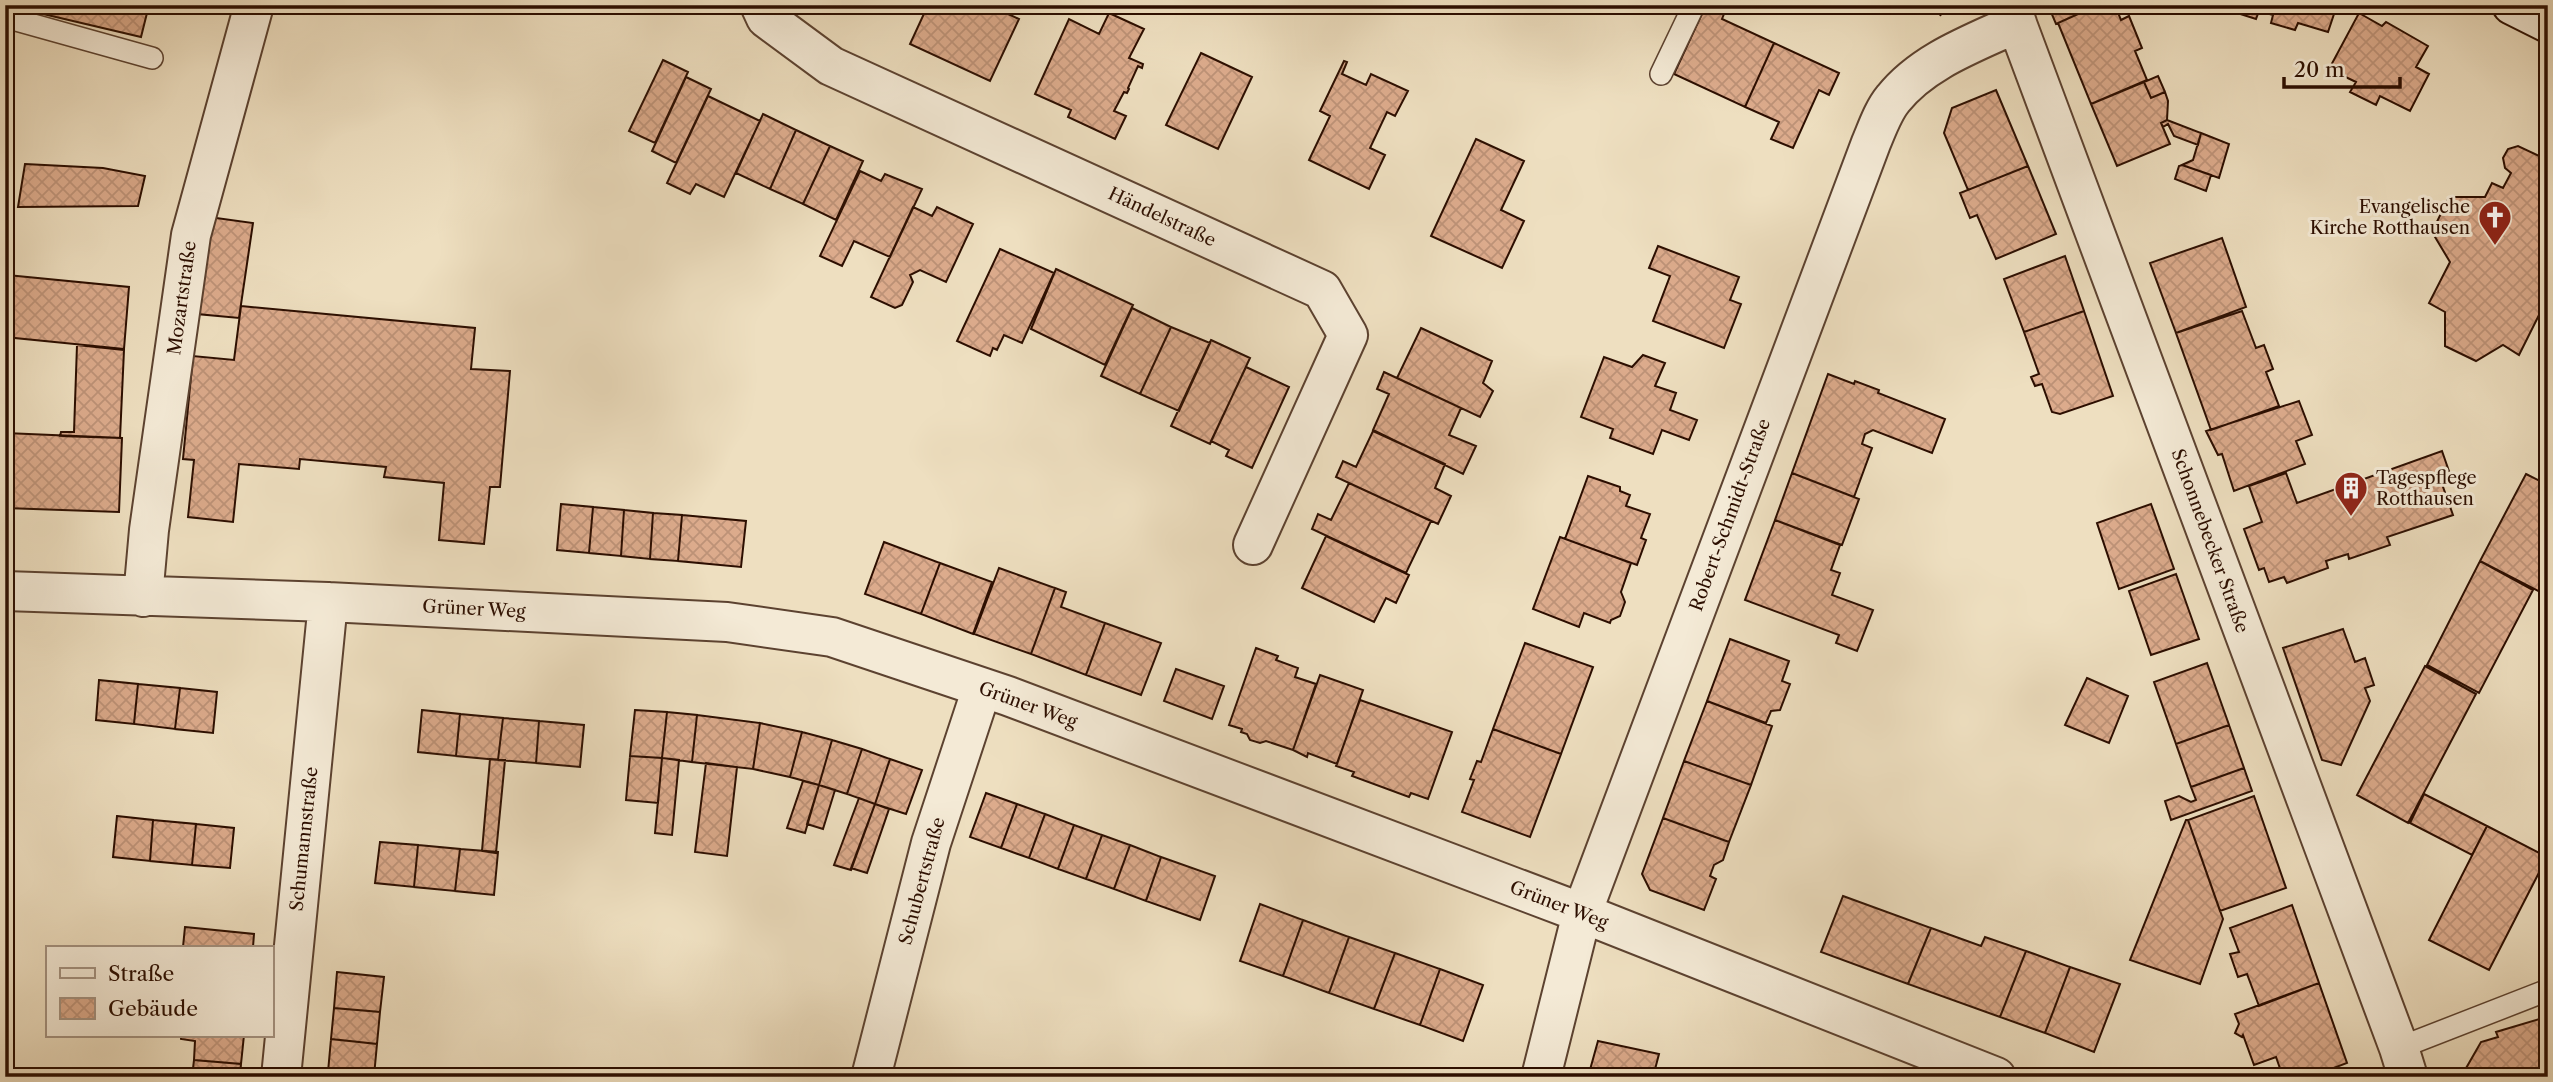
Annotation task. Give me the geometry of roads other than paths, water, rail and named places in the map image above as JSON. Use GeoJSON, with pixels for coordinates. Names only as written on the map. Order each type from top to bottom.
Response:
{"type":"FeatureCollection","features":[{"type":"Feature","properties":{"kind":"street","name":"Mozartstraße"},"geometry":{"type":"LineString","coordinates":[[144,597],[149,530],[191,235],[254,5]]}},
{"type":"Feature","properties":{"kind":"street","name":"Händelstraße"},"geometry":{"type":"LineString","coordinates":[[760,5],[766,19],[831,66],[1322,290],[1348,335],[1253,545]]}},
{"type":"Feature","properties":{"kind":"street"},"geometry":{"type":"LineString","coordinates":[[2512,5],[2548,23]]}},
{"type":"Feature","properties":{"kind":"street","name":"Robert-Schmidt-Straße"},"geometry":{"type":"LineString","coordinates":[[1541,1077],[1581,913],[1804,314],[1871,143],[1891,100],[1912,79],[2014,14]]}},
{"type":"Feature","properties":{"kind":"street","name":"Schonnebecker Straße"},"geometry":{"type":"LineString","coordinates":[[2014,14],[2403,1062]]}},
{"type":"Feature","properties":{"kind":"street","name":"Grüner Weg"},"geometry":{"type":"LineString","coordinates":[[5,591],[328,602],[727,622],[832,638],[982,688],[1581,913],[1996,1077]]}},
{"type":"Feature","properties":{"kind":"street","name":"Schumannstraße"},"geometry":{"type":"LineString","coordinates":[[281,1077],[328,602]]}},
{"type":"Feature","properties":{"kind":"street","name":"Schubertstraße"},"geometry":{"type":"LineString","coordinates":[[871,1077],[931,842],[982,688]]}},
{"type":"Feature","properties":{"kind":"lane"},"geometry":{"type":"LineString","coordinates":[[1661,74],[1694,5]]}},
{"type":"Feature","properties":{"kind":"lane"},"geometry":{"type":"LineString","coordinates":[[5,17],[152,58]]}},
{"type":"Feature","properties":{"kind":"lane"},"geometry":{"type":"LineString","coordinates":[[2403,1062],[2548,990]]}},
{"type":"Feature","properties":{"kind":"place","name":"Evangelische Kirche Rotthausen"},"geometry":{"type":"Point","coordinates":[2495,247]}},
{"type":"Feature","properties":{"kind":"place","name":"Tagespflege Rotthausen"},"geometry":{"type":"Point","coordinates":[2351,518]}}]}
